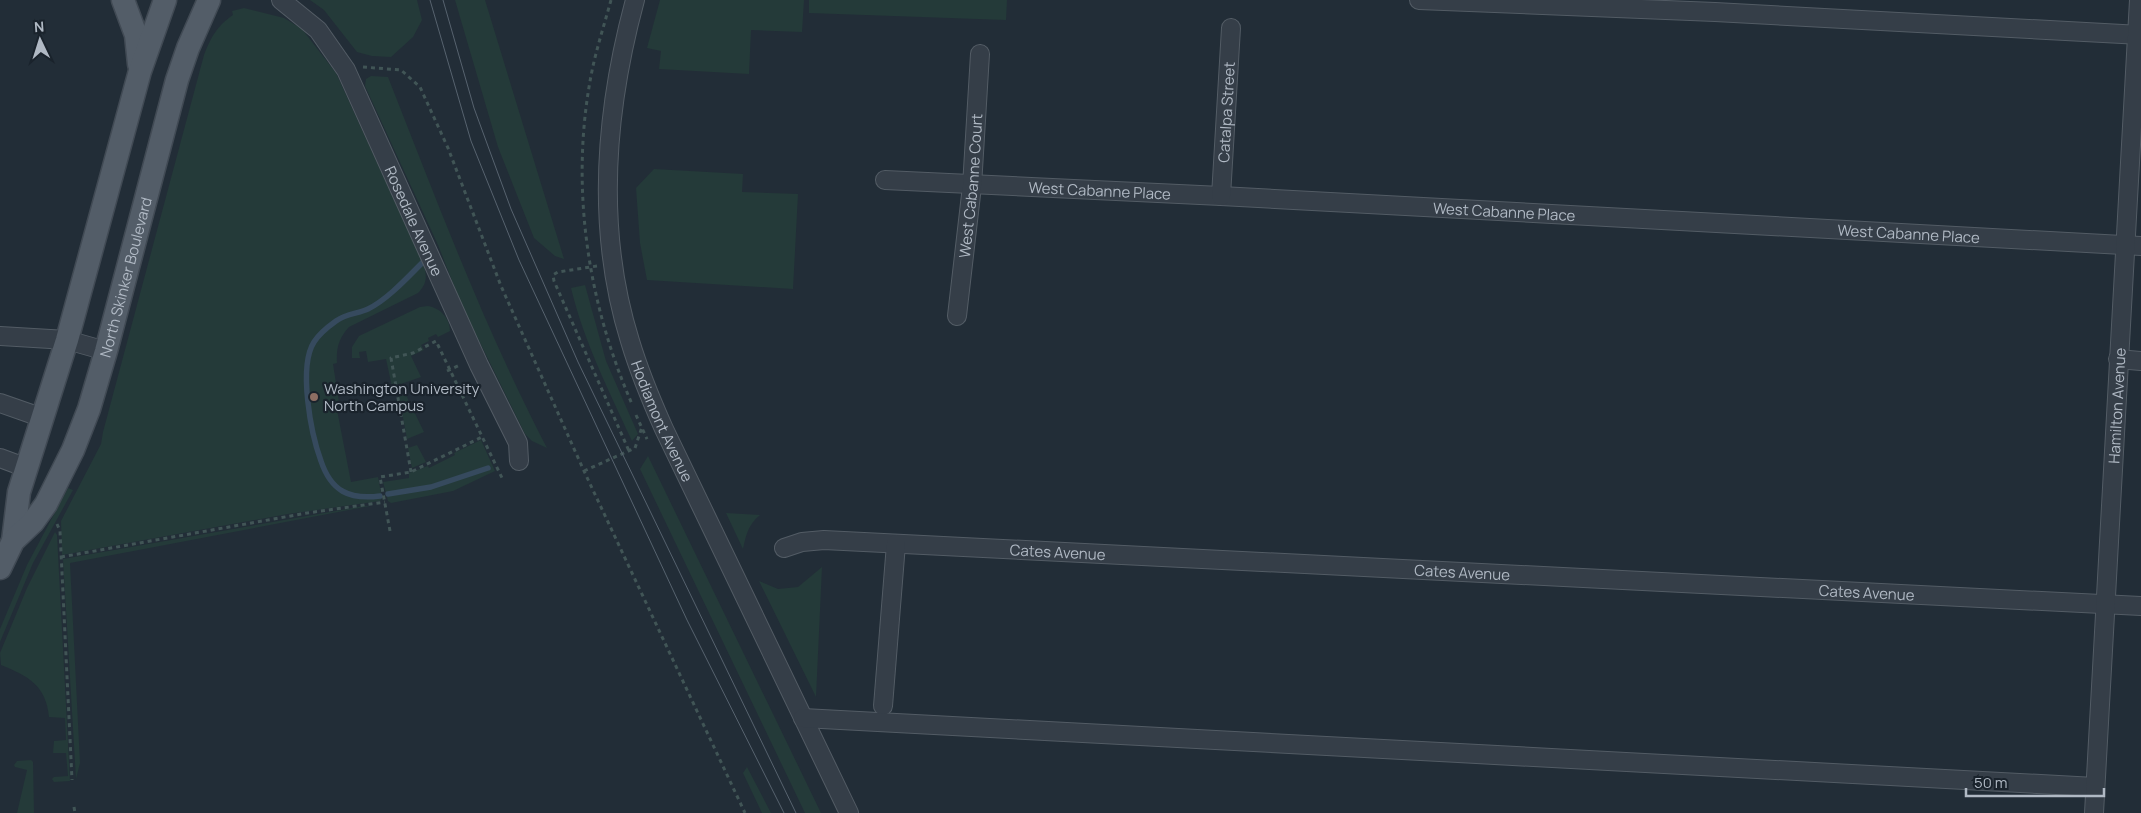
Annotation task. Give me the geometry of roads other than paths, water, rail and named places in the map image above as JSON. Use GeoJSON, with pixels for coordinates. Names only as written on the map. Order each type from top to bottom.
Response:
{"type":"FeatureCollection","features":[{"type":"Feature","properties":{"kind":"main road"},"geometry":{"type":"LineString","coordinates":[[123,0],[136,35],[140,71]]}},
{"type":"Feature","properties":{"kind":"main road","name":"North Skinker Boulevard"},"geometry":{"type":"LineString","coordinates":[[0,568],[19,492],[67,340],[140,71],[165,0]]}},
{"type":"Feature","properties":{"kind":"main road","name":"North Skinker Boulevard"},"geometry":{"type":"LineString","coordinates":[[7,538],[33,522],[46,504],[73,450],[89,410],[177,80],[188,48],[209,0]]}},
{"type":"Feature","properties":{"kind":"street","name":"Rosedale Avenue"},"geometry":{"type":"LineString","coordinates":[[281,0],[318,30],[346,70],[479,365],[518,443],[520,460]]}},
{"type":"Feature","properties":{"kind":"street","name":"Hodiamont Avenue"},"geometry":{"type":"LineString","coordinates":[[635,0],[619,64],[608,147],[607,185],[613,264],[629,339],[666,434],[849,813]]}},
{"type":"Feature","properties":{"kind":"street"},"geometry":{"type":"LineString","coordinates":[[1419,0],[1716,12],[2139,35]]}},
{"type":"Feature","properties":{"kind":"street","name":"Hamilton Avenue"},"geometry":{"type":"LineString","coordinates":[[2094,813],[2118,359],[2133,246],[2139,0]]}},
{"type":"Feature","properties":{"kind":"street","name":"Catalpa Street"},"geometry":{"type":"LineString","coordinates":[[1221,196],[1232,28]]}},
{"type":"Feature","properties":{"kind":"street","name":"West Cabanne Court"},"geometry":{"type":"LineString","coordinates":[[957,316],[972,186],[980,54]]}},
{"type":"Feature","properties":{"kind":"street","name":"West Cabanne Place"},"geometry":{"type":"LineString","coordinates":[[885,180],[972,186],[1221,196],[2133,246]]}},
{"type":"Feature","properties":{"kind":"street"},"geometry":{"type":"LineString","coordinates":[[0,336],[67,340],[106,351]]}},
{"type":"Feature","properties":{"kind":"street"},"geometry":{"type":"LineString","coordinates":[[2118,359],[2141,361]]}},
{"type":"Feature","properties":{"kind":"street"},"geometry":{"type":"LineString","coordinates":[[2,408],[43,418]]}},
{"type":"Feature","properties":{"kind":"street"},"geometry":{"type":"LineString","coordinates":[[0,458],[28,468]]}},
{"type":"Feature","properties":{"kind":"street","name":"Cates Avenue"},"geometry":{"type":"LineString","coordinates":[[784,548],[802,542],[824,540],[2141,606]]}},
{"type":"Feature","properties":{"kind":"street"},"geometry":{"type":"LineString","coordinates":[[883,706],[896,544]]}},
{"type":"Feature","properties":{"kind":"street"},"geometry":{"type":"LineString","coordinates":[[803,718],[2095,787]]}},
{"type":"Feature","properties":{"kind":"waterway"},"geometry":{"type":"LineString","coordinates":[[380,496],[350,495],[336,486],[325,471],[313,435],[310,418],[307,384],[309,353],[316,339],[330,325],[344,316],[364,311],[375,305],[397,288],[423,262]]}},
{"type":"Feature","properties":{"kind":"waterway"},"geometry":{"type":"LineString","coordinates":[[388,494],[431,487],[488,468]]}},
{"type":"Feature","properties":{"kind":"tram line"},"geometry":{"type":"LineString","coordinates":[[430,0],[471,141],[519,260],[687,620],[784,813]]}},
{"type":"Feature","properties":{"kind":"tram line"},"geometry":{"type":"LineString","coordinates":[[443,0],[474,108],[511,209],[578,362],[796,813]]}},
{"type":"Feature","properties":{"kind":"place","name":"Washington University North Campus"},"geometry":{"type":"Point","coordinates":[314,397]}}]}
